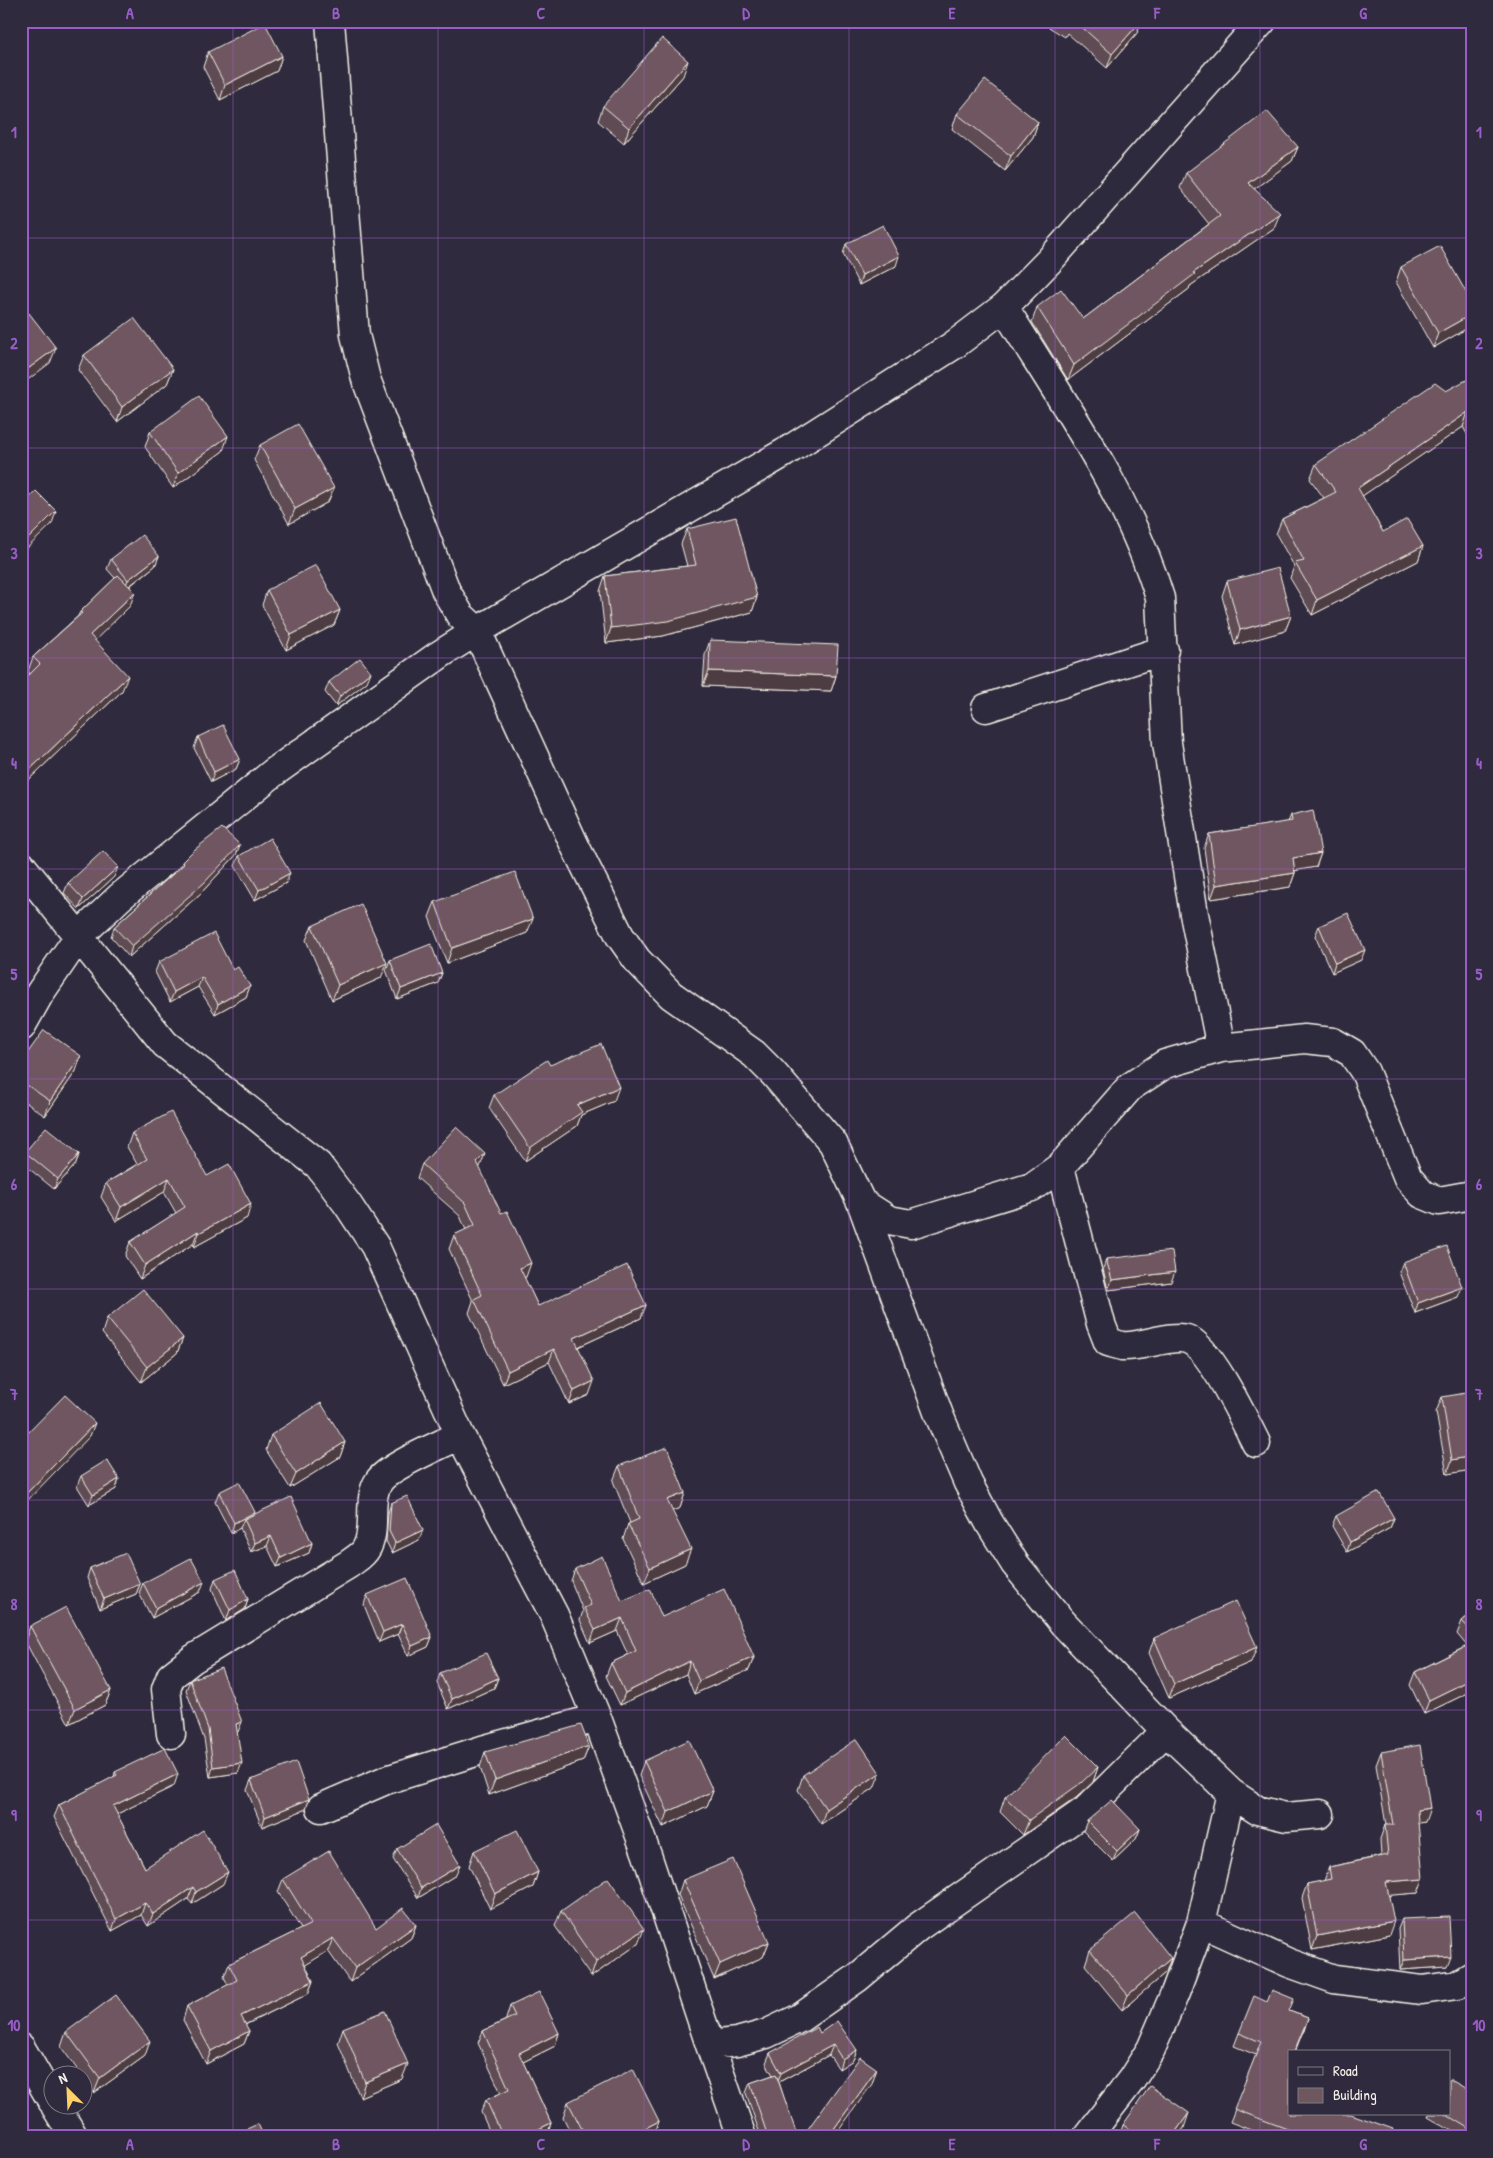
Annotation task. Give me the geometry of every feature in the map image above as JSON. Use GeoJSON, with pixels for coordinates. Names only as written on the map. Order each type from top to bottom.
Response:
{"type":"FeatureCollection","features":[{"type":"Feature","properties":{"kind":"street"},"geometry":{"type":"LineString","coordinates":[[330,21],[354,335],[366,378],[446,591],[460,615],[476,631],[575,846],[620,936],[637,960],[671,995],[736,1040],[773,1073],[833,1143],[861,1202],[939,1415],[968,1483],[990,1524],[1015,1564],[1062,1623],[1166,1731],[1231,1794],[1257,1810],[1286,1817],[1320,1814]]}},
{"type":"Feature","properties":{"kind":"street"},"geometry":{"type":"LineString","coordinates":[[21,1028],[40,993],[79,936],[120,897],[273,773],[439,655],[476,631],[784,453],[954,345],[1004,307],[1049,261],[1262,21]]}},
{"type":"Feature","properties":{"kind":"street"},"geometry":{"type":"LineString","coordinates":[[1004,307],[1089,445],[1129,519],[1153,575],[1160,598],[1167,743],[1194,914],[1222,1048]]}},
{"type":"Feature","properties":{"kind":"street"},"geometry":{"type":"LineString","coordinates":[[986,708],[1164,650]]}},
{"type":"Feature","properties":{"kind":"street"},"geometry":{"type":"LineString","coordinates":[[21,865],[165,1044],[318,1166],[348,1204],[375,1246],[460,1435],[554,1615],[597,1718],[648,1855],[742,2137]]}},
{"type":"Feature","properties":{"kind":"street"},"geometry":{"type":"LineString","coordinates":[[861,1202],[889,1220],[911,1224],[1032,1187],[1060,1167],[1130,1087],[1165,1064],[1222,1048],[1304,1040],[1333,1042],[1352,1053],[1365,1072],[1408,1178],[1422,1194],[1439,1201],[1472,1195]]}},
{"type":"Feature","properties":{"kind":"street"},"geometry":{"type":"LineString","coordinates":[[1060,1167],[1100,1324],[1108,1342],[1123,1346],[1187,1339],[1200,1348],[1233,1398],[1256,1443]]}},
{"type":"Feature","properties":{"kind":"street"},"geometry":{"type":"LineString","coordinates":[[171,1734],[166,1689],[171,1676],[194,1659],[349,1564],[366,1550],[370,1539],[373,1502],[378,1482],[390,1471],[460,1435]]}},
{"type":"Feature","properties":{"kind":"street"},"geometry":{"type":"LineString","coordinates":[[321,1808],[386,1780],[482,1750],[597,1718]]}},
{"type":"Feature","properties":{"kind":"street"},"geometry":{"type":"LineString","coordinates":[[710,2045],[737,2042],[766,2034],[800,2018],[857,1978],[918,1926],[1086,1810],[1166,1731]]}},
{"type":"Feature","properties":{"kind":"street"},"geometry":{"type":"LineString","coordinates":[[1087,2137],[1132,2079],[1151,2049],[1175,1993],[1201,1923],[1231,1794]]}},
{"type":"Feature","properties":{"kind":"street"},"geometry":{"type":"LineString","coordinates":[[1201,1923],[1289,1964],[1334,1979],[1422,1990],[1457,1985],[1472,1976]]}},
{"type":"Feature","properties":{"kind":"street"},"geometry":{"type":"LineString","coordinates":[[21,2048],[42,2084]]}},
{"type":"Feature","properties":{"kind":"street"},"geometry":{"type":"LineString","coordinates":[[61,2116],[74,2137]]}},
{"type":"Feature","properties":{"kind":"building"},"geometry":{"type":"Polygon","coordinates":[[[1075,21],[1141,21],[1112,54],[1075,21]]]}},
{"type":"Feature","properties":{"kind":"building"},"geometry":{"type":"Polygon","coordinates":[[[265,23],[282,56],[225,85],[208,52],[265,23]]]}},
{"type":"Feature","properties":{"kind":"building"},"geometry":{"type":"Polygon","coordinates":[[[662,38],[688,61],[629,128],[603,106],[662,38]]]}},
{"type":"Feature","properties":{"kind":"building"},"geometry":{"type":"Polygon","coordinates":[[[985,80],[1038,122],[1011,156],[957,114],[985,80]]]}},
{"type":"Feature","properties":{"kind":"building"},"geometry":{"type":"Polygon","coordinates":[[[1267,111],[1298,147],[1248,183],[1280,213],[1193,273],[1195,274],[1074,365],[1037,307],[1061,289],[1083,319],[1220,216],[1186,173],[1267,111]]]}},
{"type":"Feature","properties":{"kind":"building"},"geometry":{"type":"Polygon","coordinates":[[[883,225],[899,256],[862,275],[846,244],[883,225]]]}},
{"type":"Feature","properties":{"kind":"building"},"geometry":{"type":"Polygon","coordinates":[[[1440,246],[1472,303],[1472,314],[1438,333],[1401,267],[1440,246]]]}},
{"type":"Feature","properties":{"kind":"building"},"geometry":{"type":"Polygon","coordinates":[[[29,313],[56,348],[21,374],[21,319],[29,313]]]}},
{"type":"Feature","properties":{"kind":"building"},"geometry":{"type":"Polygon","coordinates":[[[134,318],[173,369],[122,407],[84,355],[134,318]]]}},
{"type":"Feature","properties":{"kind":"building"},"geometry":{"type":"Polygon","coordinates":[[[1472,377],[1472,418],[1468,412],[1358,488],[1383,532],[1407,519],[1423,546],[1317,600],[1295,563],[1304,561],[1282,519],[1336,492],[1316,464],[1435,383],[1446,391],[1472,377]]]}},
{"type":"Feature","properties":{"kind":"building"},"geometry":{"type":"Polygon","coordinates":[[[199,396],[228,436],[178,473],[150,432],[199,396]]]}},
{"type":"Feature","properties":{"kind":"building"},"geometry":{"type":"Polygon","coordinates":[[[298,424],[334,488],[295,509],[260,445],[298,424]]]}},
{"type":"Feature","properties":{"kind":"building"},"geometry":{"type":"Polygon","coordinates":[[[36,491],[56,511],[23,544],[21,543],[21,506],[36,491]]]}},
{"type":"Feature","properties":{"kind":"building"},"geometry":{"type":"Polygon","coordinates":[[[736,517],[757,597],[668,621],[611,628],[605,576],[696,565],[687,529],[736,517]]]}},
{"type":"Feature","properties":{"kind":"building"},"geometry":{"type":"Polygon","coordinates":[[[142,535],[159,556],[128,580],[111,559],[142,535]]]}},
{"type":"Feature","properties":{"kind":"building"},"geometry":{"type":"Polygon","coordinates":[[[316,565],[340,610],[291,635],[267,590],[316,565]]]}},
{"type":"Feature","properties":{"kind":"building"},"geometry":{"type":"Polygon","coordinates":[[[1278,568],[1291,616],[1240,630],[1227,581],[1278,568]]]}},
{"type":"Feature","properties":{"kind":"building"},"geometry":{"type":"Polygon","coordinates":[[[118,575],[135,592],[90,635],[128,676],[21,778],[21,683],[40,664],[33,657],[82,613],[80,612],[118,575]]]}},
{"type":"Feature","properties":{"kind":"building"},"geometry":{"type":"Polygon","coordinates":[[[710,640],[838,645],[836,676],[709,671],[710,640]]]}},
{"type":"Feature","properties":{"kind":"building"},"geometry":{"type":"Polygon","coordinates":[[[360,658],[371,672],[340,696],[329,682],[360,658]]]}},
{"type":"Feature","properties":{"kind":"building"},"geometry":{"type":"Polygon","coordinates":[[[223,725],[240,759],[214,772],[198,737],[223,725]]]}},
{"type":"Feature","properties":{"kind":"building"},"geometry":{"type":"Polygon","coordinates":[[[1313,810],[1321,853],[1293,858],[1295,873],[1216,885],[1209,834],[1292,821],[1291,815],[1313,810]]]}},
{"type":"Feature","properties":{"kind":"building"},"geometry":{"type":"Polygon","coordinates":[[[222,828],[240,845],[204,883],[132,946],[114,927],[184,864],[182,862],[194,850],[222,828]]]}},
{"type":"Feature","properties":{"kind":"building"},"geometry":{"type":"Polygon","coordinates":[[[270,838],[290,873],[259,890],[239,856],[270,838]]]}},
{"type":"Feature","properties":{"kind":"building"},"geometry":{"type":"Polygon","coordinates":[[[103,851],[118,867],[83,899],[68,883],[103,851]]]}},
{"type":"Feature","properties":{"kind":"building"},"geometry":{"type":"Polygon","coordinates":[[[515,872],[533,919],[452,948],[435,902],[515,872]]]}},
{"type":"Feature","properties":{"kind":"building"},"geometry":{"type":"Polygon","coordinates":[[[361,904],[387,963],[338,985],[312,926],[361,904]]]}},
{"type":"Feature","properties":{"kind":"building"},"geometry":{"type":"Polygon","coordinates":[[[1348,913],[1365,950],[1335,963],[1319,926],[1348,913]]]}},
{"type":"Feature","properties":{"kind":"building"},"geometry":{"type":"Polygon","coordinates":[[[214,933],[233,970],[238,967],[250,986],[218,1004],[202,977],[174,992],[159,962],[214,933]]]}},
{"type":"Feature","properties":{"kind":"building"},"geometry":{"type":"Polygon","coordinates":[[[431,944],[442,973],[401,989],[390,960],[431,944]]]}},
{"type":"Feature","properties":{"kind":"building"},"geometry":{"type":"Polygon","coordinates":[[[44,1030],[81,1056],[50,1101],[21,1081],[21,1062],[44,1030]]]}},
{"type":"Feature","properties":{"kind":"building"},"geometry":{"type":"Polygon","coordinates":[[[601,1044],[619,1087],[577,1105],[582,1112],[530,1148],[494,1095],[547,1060],[550,1065],[601,1044]]]}},
{"type":"Feature","properties":{"kind":"building"},"geometry":{"type":"Polygon","coordinates":[[[171,1112],[207,1176],[229,1164],[251,1204],[199,1233],[198,1231],[145,1265],[130,1242],[185,1207],[169,1178],[121,1207],[106,1183],[147,1159],[132,1133],[171,1112]]]}},
{"type":"Feature","properties":{"kind":"building"},"geometry":{"type":"Polygon","coordinates":[[[46,1127],[79,1154],[58,1179],[25,1152],[46,1127]]]}},
{"type":"Feature","properties":{"kind":"building"},"geometry":{"type":"Polygon","coordinates":[[[456,1127],[485,1154],[477,1162],[501,1213],[507,1211],[531,1263],[520,1268],[538,1306],[627,1265],[646,1305],[574,1338],[594,1381],[574,1391],[554,1349],[508,1371],[474,1299],[482,1295],[454,1235],[475,1225],[465,1203],[422,1164],[456,1127]]]}},
{"type":"Feature","properties":{"kind":"building"},"geometry":{"type":"Polygon","coordinates":[[[1447,1246],[1462,1287],[1418,1303],[1403,1262],[1447,1246]]]}},
{"type":"Feature","properties":{"kind":"building"},"geometry":{"type":"Polygon","coordinates":[[[1172,1251],[1175,1272],[1112,1280],[1106,1259],[1172,1251]]]}},
{"type":"Feature","properties":{"kind":"building"},"geometry":{"type":"Polygon","coordinates":[[[143,1289],[183,1338],[147,1367],[107,1318],[143,1289]]]}},
{"type":"Feature","properties":{"kind":"building"},"geometry":{"type":"Polygon","coordinates":[[[1472,1392],[1472,1456],[1452,1460],[1442,1397],[1472,1392]]]}},
{"type":"Feature","properties":{"kind":"building"},"geometry":{"type":"Polygon","coordinates":[[[65,1395],[95,1423],[21,1499],[21,1440],[65,1395]]]}},
{"type":"Feature","properties":{"kind":"building"},"geometry":{"type":"Polygon","coordinates":[[[321,1403],[345,1442],[296,1474],[271,1435],[321,1403]]]}},
{"type":"Feature","properties":{"kind":"building"},"geometry":{"type":"Polygon","coordinates":[[[667,1447],[685,1493],[667,1500],[691,1549],[650,1568],[628,1524],[639,1519],[619,1466],[667,1447]]]}},
{"type":"Feature","properties":{"kind":"building"},"geometry":{"type":"Polygon","coordinates":[[[107,1460],[119,1479],[93,1495],[81,1476],[107,1460]]]}},
{"type":"Feature","properties":{"kind":"building"},"geometry":{"type":"Polygon","coordinates":[[[239,1482],[255,1512],[234,1523],[219,1492],[239,1482]]]}},
{"type":"Feature","properties":{"kind":"building"},"geometry":{"type":"Polygon","coordinates":[[[1379,1492],[1394,1518],[1350,1542],[1336,1516],[1379,1492]]]}},
{"type":"Feature","properties":{"kind":"building"},"geometry":{"type":"Polygon","coordinates":[[[407,1496],[423,1530],[395,1543],[389,1531],[391,1503],[407,1496]]]}},
{"type":"Feature","properties":{"kind":"building"},"geometry":{"type":"Polygon","coordinates":[[[291,1497],[312,1543],[281,1558],[271,1536],[255,1543],[244,1519],[291,1497]]]}},
{"type":"Feature","properties":{"kind":"building"},"geometry":{"type":"Polygon","coordinates":[[[126,1553],[140,1584],[104,1599],[90,1568],[126,1553]]]}},
{"type":"Feature","properties":{"kind":"building"},"geometry":{"type":"Polygon","coordinates":[[[602,1556],[622,1601],[650,1589],[662,1617],[724,1589],[754,1657],[699,1681],[690,1661],[625,1693],[611,1663],[636,1651],[622,1618],[595,1630],[584,1608],[591,1605],[575,1569],[602,1556]]]}},
{"type":"Feature","properties":{"kind":"building"},"geometry":{"type":"Polygon","coordinates":[[[191,1558],[204,1582],[156,1608],[143,1583],[191,1558]]]}},
{"type":"Feature","properties":{"kind":"building"},"geometry":{"type":"Polygon","coordinates":[[[235,1570],[248,1599],[230,1610],[215,1579],[235,1570]]]}},
{"type":"Feature","properties":{"kind":"building"},"geometry":{"type":"Polygon","coordinates":[[[407,1578],[432,1637],[412,1646],[402,1624],[383,1632],[367,1595],[407,1578]]]}},
{"type":"Feature","properties":{"kind":"building"},"geometry":{"type":"Polygon","coordinates":[[[1236,1601],[1257,1647],[1174,1684],[1154,1638],[1236,1601]]]}},
{"type":"Feature","properties":{"kind":"building"},"geometry":{"type":"Polygon","coordinates":[[[66,1607],[111,1690],[75,1709],[30,1626],[66,1607]]]}},
{"type":"Feature","properties":{"kind":"building"},"geometry":{"type":"Polygon","coordinates":[[[1472,1613],[1472,1632],[1462,1621],[1472,1613]]]}},
{"type":"Feature","properties":{"kind":"building"},"geometry":{"type":"Polygon","coordinates":[[[1472,1644],[1472,1679],[1429,1700],[1415,1672],[1472,1644]]]}},
{"type":"Feature","properties":{"kind":"building"},"geometry":{"type":"Polygon","coordinates":[[[486,1653],[498,1678],[452,1699],[440,1673],[486,1653]]]}},
{"type":"Feature","properties":{"kind":"building"},"geometry":{"type":"Polygon","coordinates":[[[221,1668],[242,1722],[236,1724],[242,1763],[213,1767],[208,1729],[190,1680],[221,1668]]]}},
{"type":"Feature","properties":{"kind":"building"},"geometry":{"type":"Polygon","coordinates":[[[581,1725],[589,1746],[495,1780],[485,1752],[581,1725]]]}},
{"type":"Feature","properties":{"kind":"building"},"geometry":{"type":"Polygon","coordinates":[[[1066,1735],[1098,1767],[1081,1783],[1029,1820],[1005,1797],[1066,1735]]]}},
{"type":"Feature","properties":{"kind":"building"},"geometry":{"type":"Polygon","coordinates":[[[857,1739],[880,1773],[826,1809],[803,1775],[857,1739]]]}},
{"type":"Feature","properties":{"kind":"building"},"geometry":{"type":"Polygon","coordinates":[[[689,1740],[713,1791],[668,1812],[644,1761],[689,1740]]]}},
{"type":"Feature","properties":{"kind":"building"},"geometry":{"type":"Polygon","coordinates":[[[1420,1745],[1430,1808],[1417,1810],[1423,1879],[1386,1882],[1394,1921],[1317,1936],[1307,1884],[1331,1879],[1329,1867],[1388,1855],[1385,1825],[1393,1825],[1381,1752],[1420,1745]]]}},
{"type":"Feature","properties":{"kind":"building"},"geometry":{"type":"Polygon","coordinates":[[[165,1748],[178,1774],[113,1806],[145,1868],[203,1830],[228,1872],[196,1892],[193,1887],[153,1914],[145,1903],[116,1919],[59,1805],[117,1775],[115,1772],[165,1748]]]}},
{"type":"Feature","properties":{"kind":"building"},"geometry":{"type":"Polygon","coordinates":[[[296,1762],[309,1799],[265,1817],[251,1780],[296,1762]]]}},
{"type":"Feature","properties":{"kind":"building"},"geometry":{"type":"Polygon","coordinates":[[[1112,1800],[1140,1829],[1117,1851],[1087,1821],[1112,1800]]]}},
{"type":"Feature","properties":{"kind":"building"},"geometry":{"type":"Polygon","coordinates":[[[436,1825],[460,1865],[421,1888],[397,1849],[436,1825]]]}},
{"type":"Feature","properties":{"kind":"building"},"geometry":{"type":"Polygon","coordinates":[[[517,1830],[538,1872],[495,1894],[474,1851],[517,1830]]]}},
{"type":"Feature","properties":{"kind":"building"},"geometry":{"type":"Polygon","coordinates":[[[329,1851],[376,1928],[403,1908],[416,1925],[355,1968],[333,1938],[301,1957],[313,1981],[241,2016],[249,2031],[211,2051],[187,2006],[237,1980],[229,1964],[311,1924],[283,1879],[329,1851]]]}},
{"type":"Feature","properties":{"kind":"building"},"geometry":{"type":"Polygon","coordinates":[[[733,1859],[769,1942],[720,1964],[683,1880],[733,1859]]]}},
{"type":"Feature","properties":{"kind":"building"},"geometry":{"type":"Polygon","coordinates":[[[608,1878],[644,1929],[596,1962],[561,1911],[608,1878]]]}},
{"type":"Feature","properties":{"kind":"building"},"geometry":{"type":"Polygon","coordinates":[[[1135,1913],[1171,1958],[1128,1995],[1090,1950],[1135,1913]]]}},
{"type":"Feature","properties":{"kind":"building"},"geometry":{"type":"Polygon","coordinates":[[[1449,1917],[1451,1957],[1404,1960],[1402,1919],[1449,1917]]]}},
{"type":"Feature","properties":{"kind":"building"},"geometry":{"type":"Polygon","coordinates":[[[1272,1990],[1294,1999],[1289,2011],[1308,2018],[1295,2050],[1288,2050],[1288,2116],[1357,2116],[1393,2129],[1390,2137],[1293,2137],[1288,2134],[1290,2130],[1234,2109],[1261,2042],[1239,2033],[1254,1996],[1267,2002],[1272,1990]]]}},
{"type":"Feature","properties":{"kind":"building"},"geometry":{"type":"Polygon","coordinates":[[[539,1992],[559,2033],[519,2053],[551,2123],[522,2137],[503,2137],[486,2100],[509,2089],[483,2031],[515,2016],[510,2006],[539,1992]]]}},
{"type":"Feature","properties":{"kind":"building"},"geometry":{"type":"Polygon","coordinates":[[[116,1995],[150,2041],[100,2078],[66,2032],[116,1995]]]}},
{"type":"Feature","properties":{"kind":"building"},"geometry":{"type":"Polygon","coordinates":[[[385,2011],[408,2064],[365,2082],[343,2028],[385,2011]]]}},
{"type":"Feature","properties":{"kind":"building"},"geometry":{"type":"Polygon","coordinates":[[[837,2021],[857,2050],[842,2059],[833,2045],[781,2073],[770,2053],[817,2027],[820,2033],[837,2021]]]}},
{"type":"Feature","properties":{"kind":"building"},"geometry":{"type":"Polygon","coordinates":[[[860,2057],[877,2069],[828,2137],[802,2137],[860,2057]]]}},
{"type":"Feature","properties":{"kind":"building"},"geometry":{"type":"Polygon","coordinates":[[[633,2069],[659,2121],[628,2137],[586,2137],[568,2102],[633,2069]]]}},
{"type":"Feature","properties":{"kind":"building"},"geometry":{"type":"Polygon","coordinates":[[[776,2074],[797,2135],[793,2137],[768,2137],[750,2083],[776,2074]]]}},
{"type":"Feature","properties":{"kind":"building"},"geometry":{"type":"Polygon","coordinates":[[[1450,2080],[1472,2092],[1472,2122],[1468,2128],[1448,2116],[1450,2116],[1450,2080]]]}},
{"type":"Feature","properties":{"kind":"building"},"geometry":{"type":"Polygon","coordinates":[[[1150,2086],[1189,2113],[1172,2137],[1141,2137],[1123,2125],[1150,2086]]]}},
{"type":"Feature","properties":{"kind":"building"},"geometry":{"type":"Polygon","coordinates":[[[258,2124],[264,2137],[229,2137],[258,2124]]]}}]}
